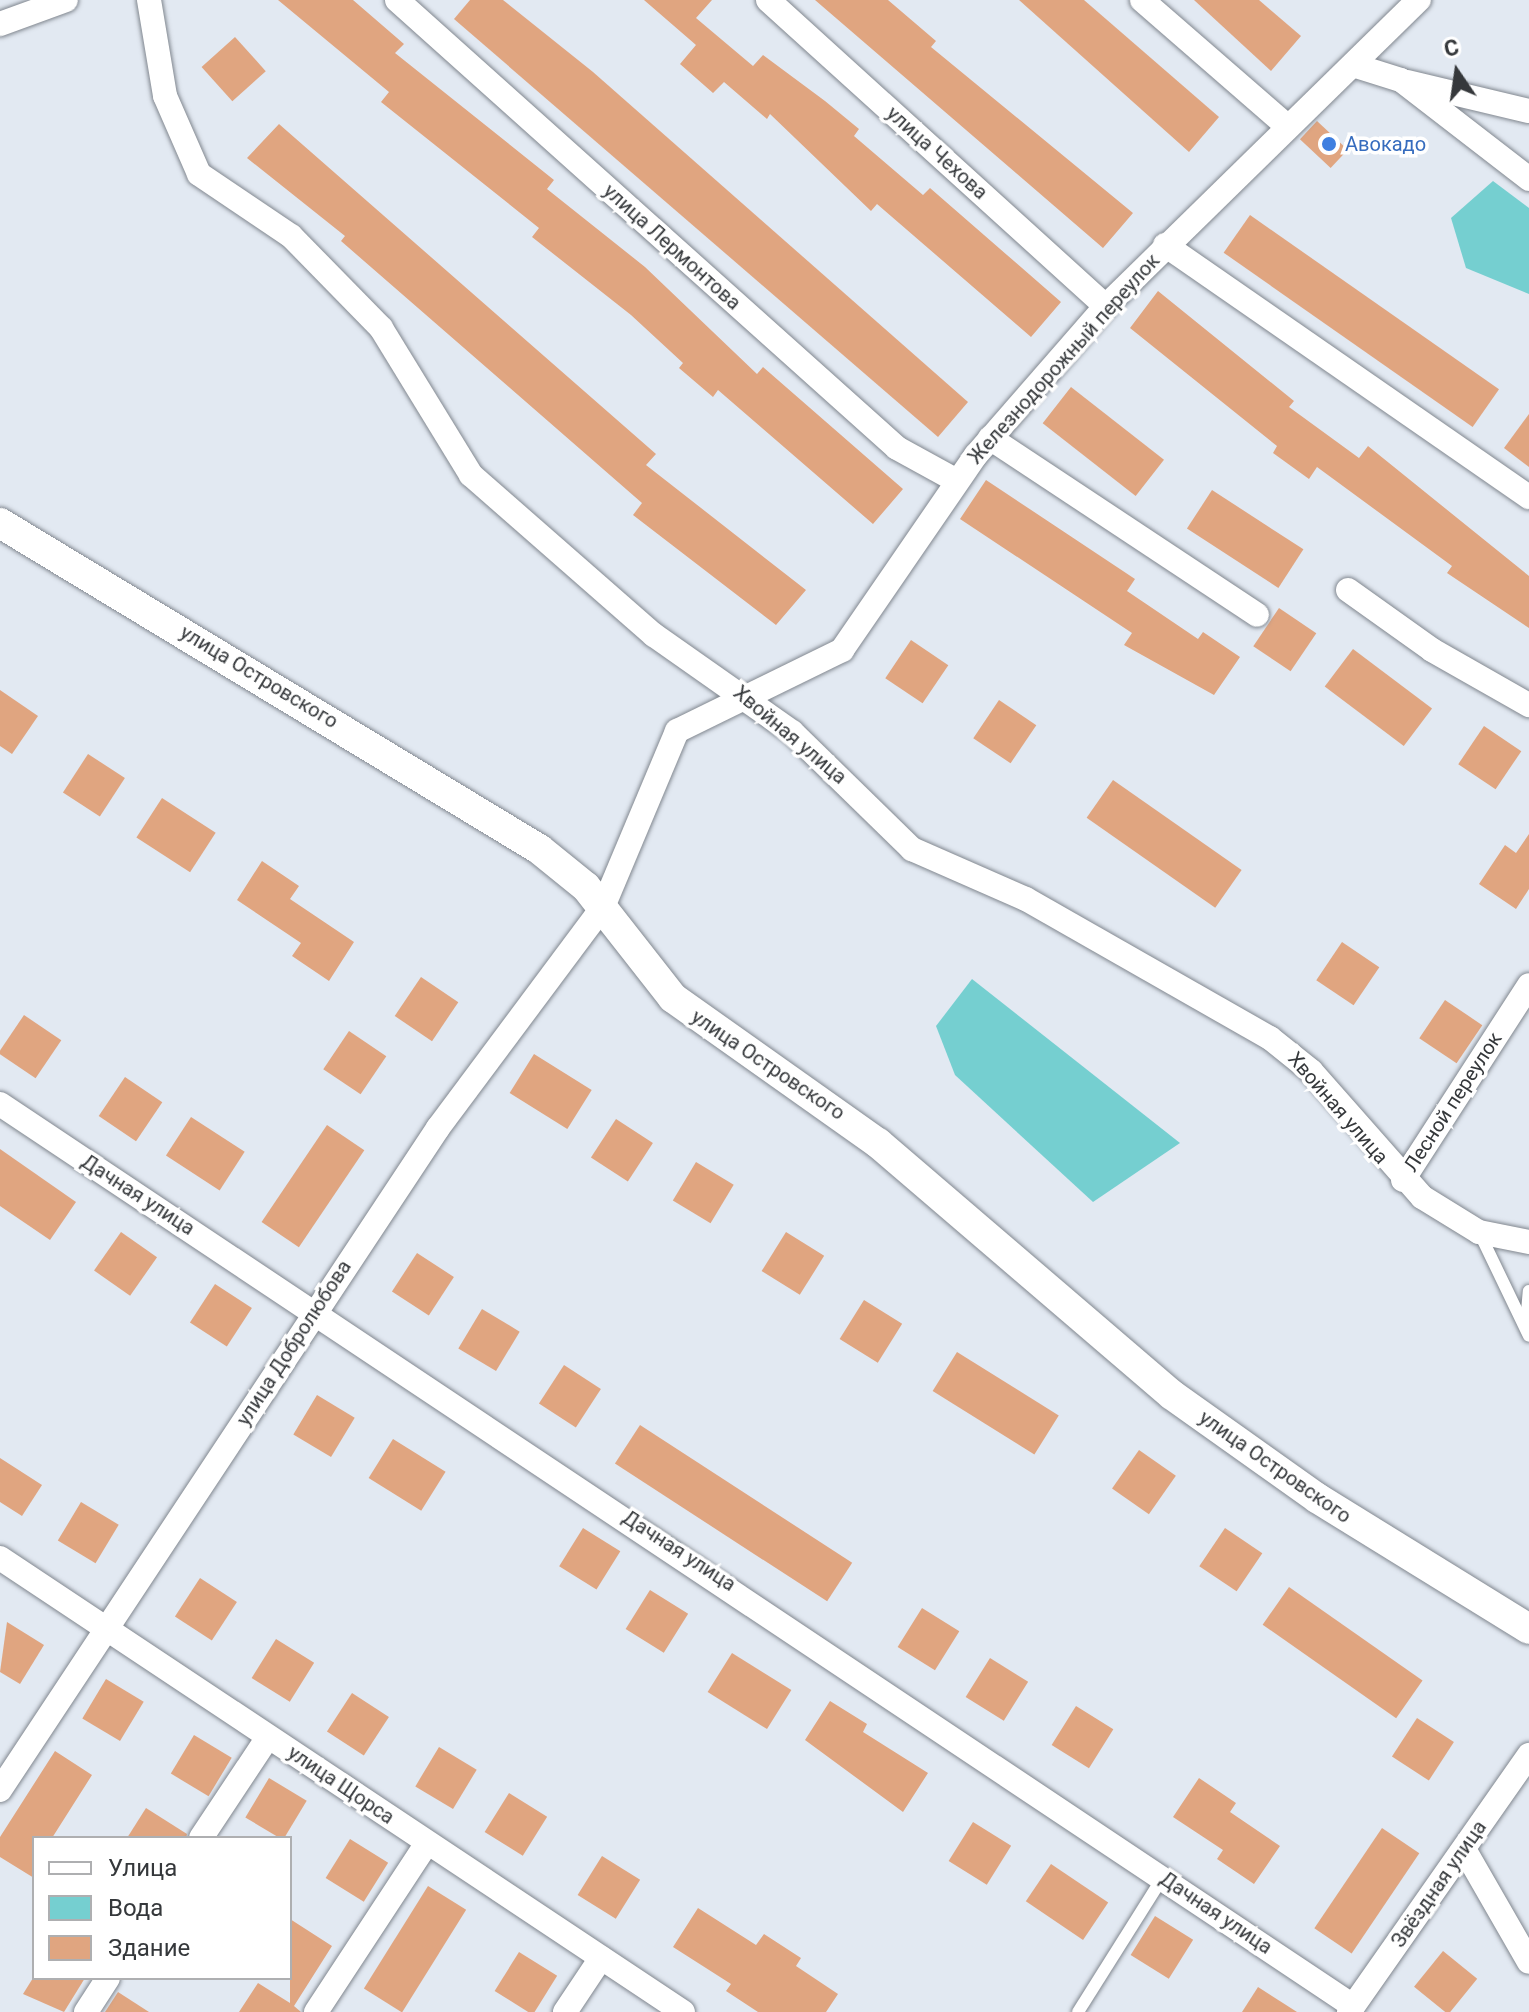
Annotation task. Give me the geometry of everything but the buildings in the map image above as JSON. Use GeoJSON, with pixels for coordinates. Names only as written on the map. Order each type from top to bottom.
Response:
{"type":"FeatureCollection","features":[{"type":"Feature","properties":{"kind":"street"},"geometry":{"type":"LineString","coordinates":[[0,24],[66,0]]}},
{"type":"Feature","properties":{"kind":"street","name":"Хвойная улица"},"geometry":{"type":"LineString","coordinates":[[149,0],[165,96],[199,174],[291,236],[381,328],[471,475],[654,635],[748,695],[912,849],[1026,899],[1291,1052],[1403,1180],[1479,1232],[1529,1242]]}},
{"type":"Feature","properties":{"kind":"street","name":"улица Лермонтова"},"geometry":{"type":"LineString","coordinates":[[397,0],[885,438],[957,481]]}},
{"type":"Feature","properties":{"kind":"street","name":"улица Чехова"},"geometry":{"type":"LineString","coordinates":[[768,0],[1106,306]]}},
{"type":"Feature","properties":{"kind":"street"},"geometry":{"type":"LineString","coordinates":[[1142,0],[1287,126]]}},
{"type":"Feature","properties":{"kind":"street","name":"Железнодорожный переулок"},"geometry":{"type":"LineString","coordinates":[[603,907],[667,746],[693,718],[794,680],[842,650],[957,481],[990,438],[1106,306],[1419,0]]}},
{"type":"Feature","properties":{"kind":"street"},"geometry":{"type":"LineString","coordinates":[[1353,65],[1529,111]]}},
{"type":"Feature","properties":{"kind":"street"},"geometry":{"type":"LineString","coordinates":[[1401,80],[1529,179]]}},
{"type":"Feature","properties":{"kind":"street"},"geometry":{"type":"LineString","coordinates":[[1165,245],[1529,497]]}},
{"type":"Feature","properties":{"kind":"street"},"geometry":{"type":"LineString","coordinates":[[990,438],[1257,615]]}},
{"type":"Feature","properties":{"kind":"street","name":"улица Островского"},"geometry":{"type":"LineString","coordinates":[[0,523],[500,822],[564,867],[603,907],[651,976],[700,1021],[878,1143],[1172,1395],[1317,1498],[1529,1629]]}},
{"type":"Feature","properties":{"kind":"street"},"geometry":{"type":"LineString","coordinates":[[1348,590],[1529,705]]}},
{"type":"Feature","properties":{"kind":"street","name":"улица Добролюбова"},"geometry":{"type":"LineString","coordinates":[[0,1790],[477,1071],[603,907]]}},
{"type":"Feature","properties":{"kind":"street","name":"Лесной переулок"},"geometry":{"type":"LineString","coordinates":[[1403,1180],[1529,985]]}},
{"type":"Feature","properties":{"kind":"street","name":"Дачная улица"},"geometry":{"type":"LineString","coordinates":[[0,1104],[1163,1877],[1351,2009]]}},
{"type":"Feature","properties":{"kind":"street","name":"улица Щорса"},"geometry":{"type":"LineString","coordinates":[[0,1558],[683,2012]]}},
{"type":"Feature","properties":{"kind":"street"},"geometry":{"type":"LineString","coordinates":[[202,1836],[268,1737]]}},
{"type":"Feature","properties":{"kind":"street","name":"Звёздная улица"},"geometry":{"type":"LineString","coordinates":[[1351,2009],[1529,1755]]}},
{"type":"Feature","properties":{"kind":"street"},"geometry":{"type":"LineString","coordinates":[[316,2012],[427,1843]]}},
{"type":"Feature","properties":{"kind":"street"},"geometry":{"type":"LineString","coordinates":[[1464,1849],[1529,1962]]}},
{"type":"Feature","properties":{"kind":"street"},"geometry":{"type":"LineString","coordinates":[[565,2012],[601,1958]]}},
{"type":"Feature","properties":{"kind":"street"},"geometry":{"type":"LineString","coordinates":[[86,2012],[107,1980]]}},
{"type":"Feature","properties":{"kind":"lane"},"geometry":{"type":"LineString","coordinates":[[1479,1232],[1527,1330]]}},
{"type":"Feature","properties":{"kind":"lane"},"geometry":{"type":"LineString","coordinates":[[1527,1330],[1529,1291]]}},
{"type":"Feature","properties":{"kind":"lane"},"geometry":{"type":"LineString","coordinates":[[1078,2012],[1163,1877]]}},
{"type":"Feature","properties":{"kind":"water"},"geometry":{"type":"Polygon","coordinates":[[[1493,181],[1529,208],[1529,294],[1466,268],[1451,218],[1493,181]]]}},
{"type":"Feature","properties":{"kind":"water"},"geometry":{"type":"Polygon","coordinates":[[[972,979],[1180,1143],[1093,1202],[955,1075],[936,1026],[972,979]]]}},
{"type":"Feature","properties":{"kind":"place","name":"Авокадо"},"geometry":{"type":"Point","coordinates":[1329,144]}}]}
